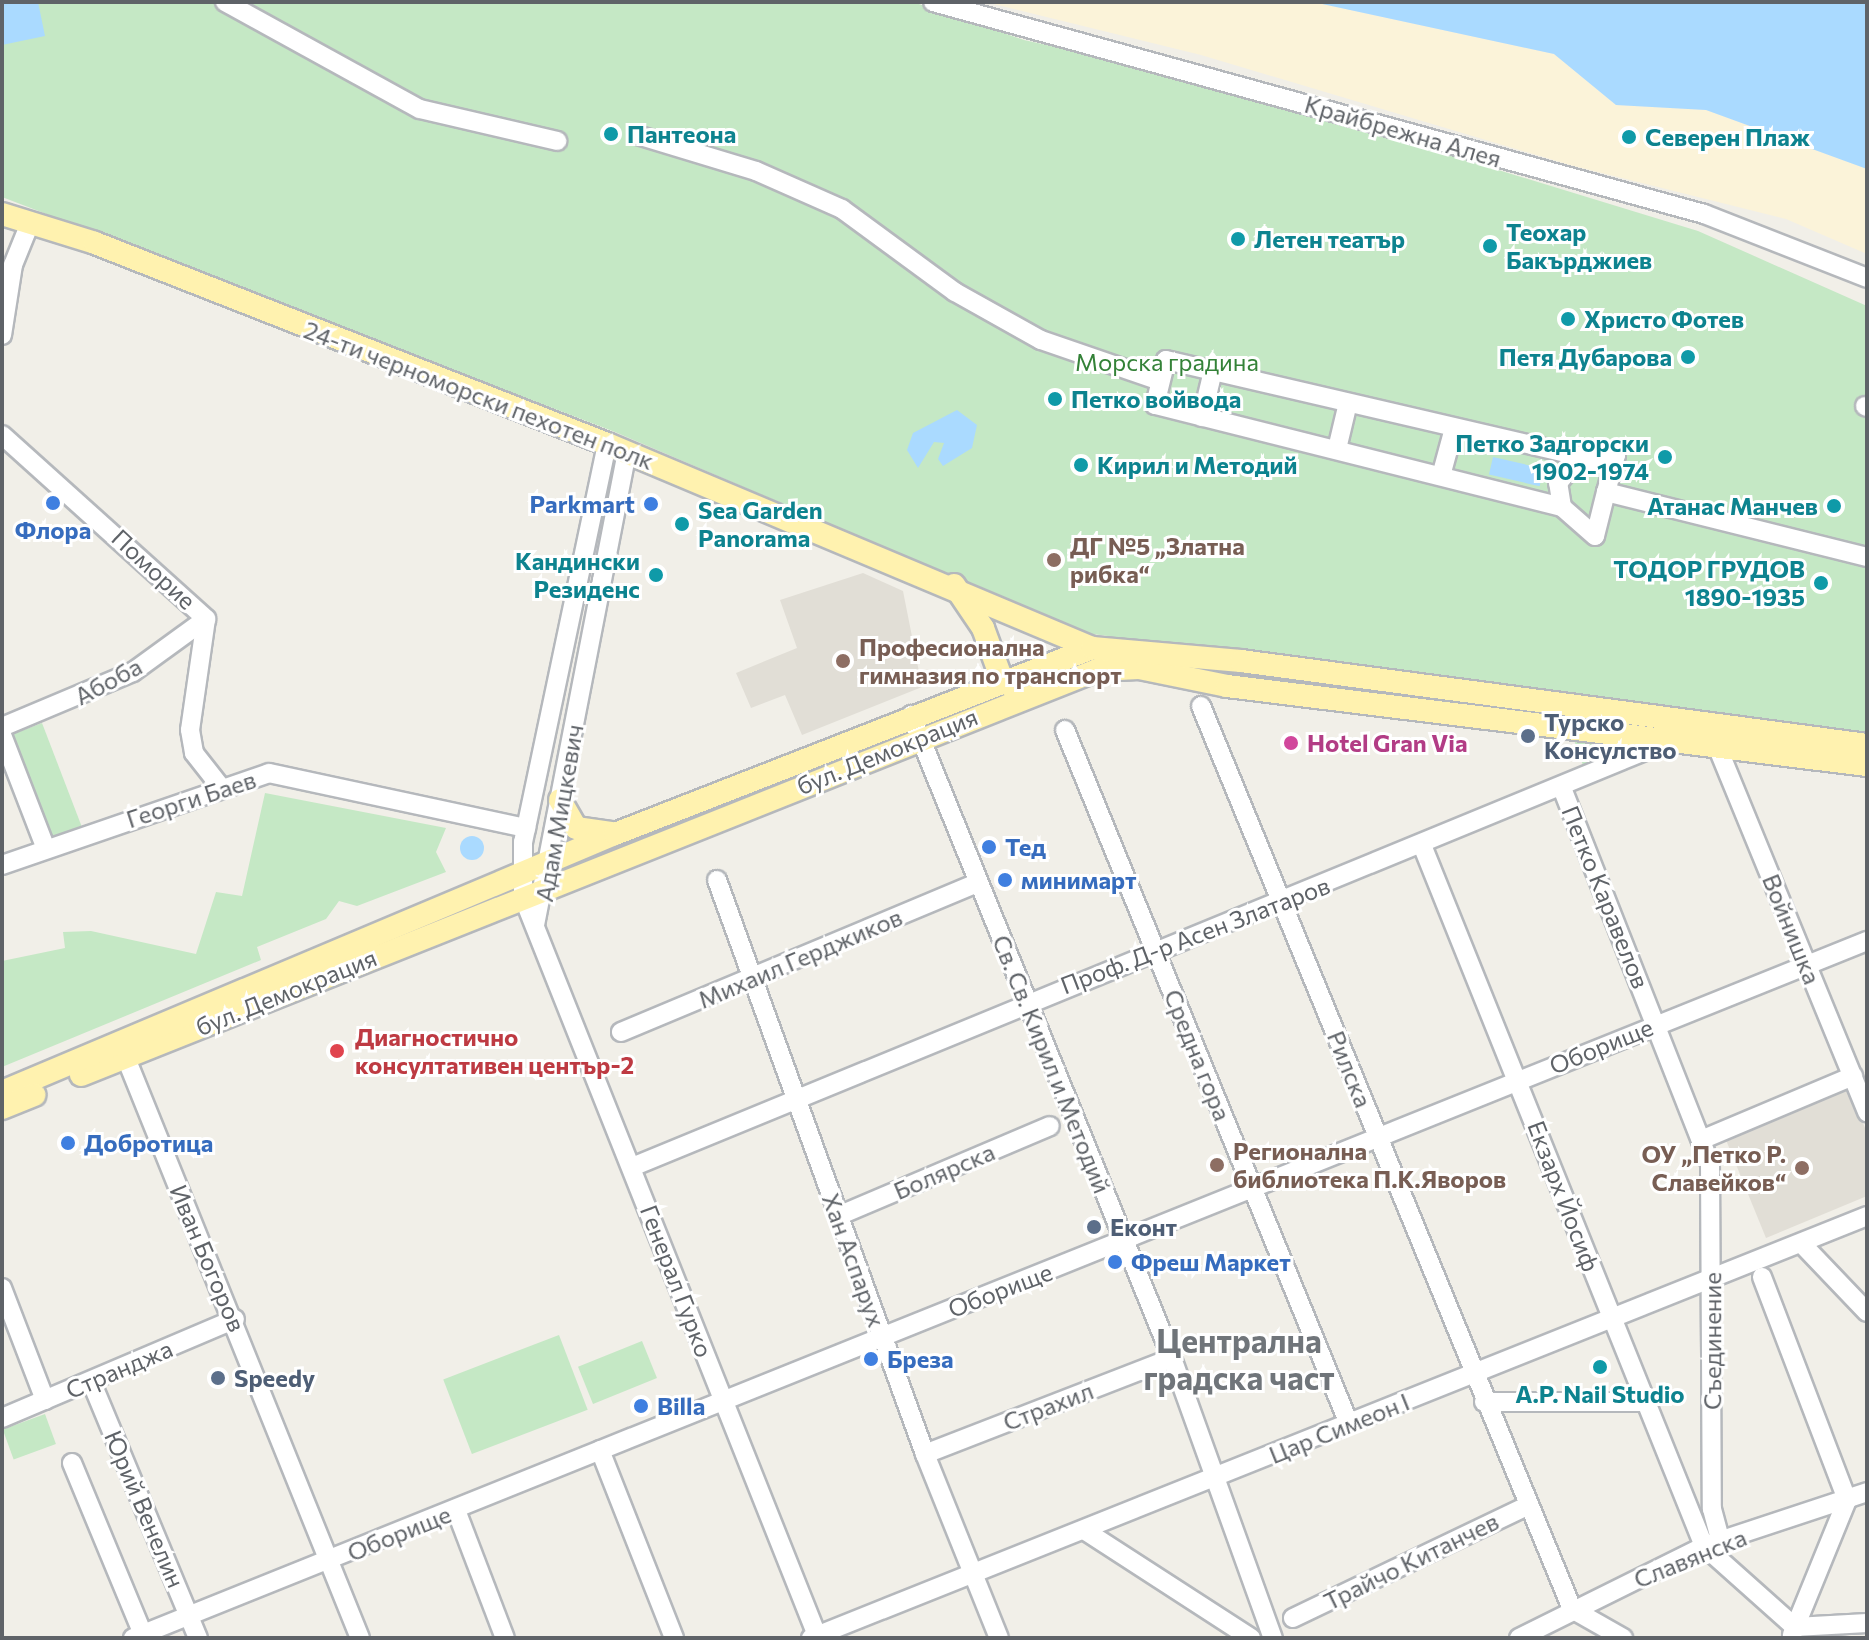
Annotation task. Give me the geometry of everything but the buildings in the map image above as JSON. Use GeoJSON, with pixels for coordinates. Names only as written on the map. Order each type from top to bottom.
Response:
{"type":"FeatureCollection","features":[{"type":"Feature","properties":{"kind":"main road","name":"24-ти черноморски пехотен полк"},"geometry":{"type":"LineString","coordinates":[[2,214],[617,448],[953,584],[1092,648]]}},
{"type":"Feature","properties":{"kind":"main road"},"geometry":{"type":"LineString","coordinates":[[953,584],[983,628],[1002,680],[1030,694]]}},
{"type":"Feature","properties":{"kind":"main road"},"geometry":{"type":"LineString","coordinates":[[1002,680],[1092,648],[1241,661],[1867,745]]}},
{"type":"Feature","properties":{"kind":"main road","name":"бул. Демокрация"},"geometry":{"type":"LineString","coordinates":[[2,1092],[615,834],[915,725],[1030,694],[1097,670],[1139,668],[1867,765]]}},
{"type":"Feature","properties":{"kind":"main road","name":"бул. Демокрация"},"geometry":{"type":"LineString","coordinates":[[2,1108],[523,897],[915,725],[955,698],[1002,680]]}},
{"type":"Feature","properties":{"kind":"main road"},"geometry":{"type":"LineString","coordinates":[[560,800],[576,828],[615,834]]}},
{"type":"Feature","properties":{"kind":"street"},"geometry":{"type":"LineString","coordinates":[[225,2],[420,109],[557,141]]}},
{"type":"Feature","properties":{"kind":"street","name":"Крайбрежна Алея"},"geometry":{"type":"LineString","coordinates":[[933,2],[1704,214],[1867,278]]}},
{"type":"Feature","properties":{"kind":"street"},"geometry":{"type":"LineString","coordinates":[[637,135],[756,171],[842,209],[955,292],[1041,340],[1160,381]]}},
{"type":"Feature","properties":{"kind":"street"},"geometry":{"type":"LineString","coordinates":[[2,335],[13,265],[30,223]]}},
{"type":"Feature","properties":{"kind":"street"},"geometry":{"type":"LineString","coordinates":[[1562,507],[1562,475],[1590,459],[1616,455],[1595,536],[1562,507],[1155,405],[1166,360],[1590,459]]}},
{"type":"Feature","properties":{"kind":"street"},"geometry":{"type":"LineString","coordinates":[[1202,417],[1213,371]]}},
{"type":"Feature","properties":{"kind":"street"},"geometry":{"type":"LineString","coordinates":[[1337,449],[1348,403]]}},
{"type":"Feature","properties":{"kind":"street"},"geometry":{"type":"LineString","coordinates":[[1441,476],[1454,428]]}},
{"type":"Feature","properties":{"kind":"street","name":"Поморие"},"geometry":{"type":"LineString","coordinates":[[2,435],[206,619],[190,730],[194,753],[220,786]]}},
{"type":"Feature","properties":{"kind":"street","name":"Адам Мицкевич"},"geometry":{"type":"LineString","coordinates":[[535,925],[546,887],[617,448]]}},
{"type":"Feature","properties":{"kind":"street","name":"Адам Мицкевич"},"geometry":{"type":"LineString","coordinates":[[535,925],[523,897],[526,828],[617,448]]}},
{"type":"Feature","properties":{"kind":"street"},"geometry":{"type":"LineString","coordinates":[[1606,492],[1867,557]]}},
{"type":"Feature","properties":{"kind":"street","name":"Абоба"},"geometry":{"type":"LineString","coordinates":[[2,727],[133,672],[206,619]]}},
{"type":"Feature","properties":{"kind":"street","name":"Рилска"},"geometry":{"type":"LineString","coordinates":[[1201,706],[1378,1137],[1471,1374],[1572,1609]]}},
{"type":"Feature","properties":{"kind":"street","name":"Св. Св. Кирил и Методий"},"geometry":{"type":"LineString","coordinates":[[915,725],[1172,1358],[1216,1478],[1262,1636]]}},
{"type":"Feature","properties":{"kind":"street","name":"Средна гора"},"geometry":{"type":"LineString","coordinates":[[1065,730],[1349,1424]]}},
{"type":"Feature","properties":{"kind":"street"},"geometry":{"type":"LineString","coordinates":[[2,735],[46,849]]}},
{"type":"Feature","properties":{"kind":"street","name":"Проф. Д-р Асен Златаров"},"geometry":{"type":"LineString","coordinates":[[632,1167],[1025,1001],[1282,902],[1670,741]]}},
{"type":"Feature","properties":{"kind":"street","name":"Войнишка"},"geometry":{"type":"LineString","coordinates":[[1717,746],[1867,1112]]}},
{"type":"Feature","properties":{"kind":"street","name":"Георги Баев"},"geometry":{"type":"LineString","coordinates":[[2,865],[220,786],[269,773],[526,828]]}},
{"type":"Feature","properties":{"kind":"street","name":"Петко Каравелов"},"geometry":{"type":"LineString","coordinates":[[1562,788],[1658,1023],[1701,1140]]}},
{"type":"Feature","properties":{"kind":"street","name":"Екзарх Йосиф"},"geometry":{"type":"LineString","coordinates":[[1422,845],[1520,1079],[1644,1402],[1712,1544]]}},
{"type":"Feature","properties":{"kind":"street","name":"Хан Аспарух"},"geometry":{"type":"LineString","coordinates":[[717,880],[925,1454],[999,1638]]}},
{"type":"Feature","properties":{"kind":"street","name":"Михаил Герджиков"},"geometry":{"type":"LineString","coordinates":[[621,1032],[978,883]]}},
{"type":"Feature","properties":{"kind":"street","name":"Генерал Гурко"},"geometry":{"type":"LineString","coordinates":[[535,925],[815,1637]]}},
{"type":"Feature","properties":{"kind":"street","name":"Оборище"},"geometry":{"type":"LineString","coordinates":[[138,1636],[1867,941]]}},
{"type":"Feature","properties":{"kind":"street","name":"Иван Богоров"},"geometry":{"type":"LineString","coordinates":[[126,1058],[332,1559],[360,1638]]}},
{"type":"Feature","properties":{"kind":"street"},"geometry":{"type":"LineString","coordinates":[[1701,1140],[1853,1076]]}},
{"type":"Feature","properties":{"kind":"street","name":"Болярска"},"geometry":{"type":"LineString","coordinates":[[838,1216],[1050,1126]]}},
{"type":"Feature","properties":{"kind":"street","name":"Съединение"},"geometry":{"type":"LineString","coordinates":[[1701,1140],[1710,1163],[1712,1544]]}},
{"type":"Feature","properties":{"kind":"street","name":"Цар Симеон I"},"geometry":{"type":"LineString","coordinates":[[815,1637],[1867,1216]]}},
{"type":"Feature","properties":{"kind":"street"},"geometry":{"type":"LineString","coordinates":[[1802,1244],[1867,1312]]}},
{"type":"Feature","properties":{"kind":"street"},"geometry":{"type":"LineString","coordinates":[[1762,1277],[1847,1500],[1793,1633]]}},
{"type":"Feature","properties":{"kind":"street"},"geometry":{"type":"LineString","coordinates":[[2,1288],[45,1400]]}},
{"type":"Feature","properties":{"kind":"street","name":"Странджа"},"geometry":{"type":"LineString","coordinates":[[2,1418],[235,1319]]}},
{"type":"Feature","properties":{"kind":"street","name":"Страхил"},"geometry":{"type":"LineString","coordinates":[[925,1454],[1172,1358]]}},
{"type":"Feature","properties":{"kind":"street","name":"Юрий Венелин"},"geometry":{"type":"LineString","coordinates":[[91,1381],[198,1638]]}},
{"type":"Feature","properties":{"kind":"street"},"geometry":{"type":"LineString","coordinates":[[1484,1402],[1644,1402]]}},
{"type":"Feature","properties":{"kind":"street"},"geometry":{"type":"LineString","coordinates":[[600,1450],[674,1638]]}},
{"type":"Feature","properties":{"kind":"street","name":"Юрий Венелин"},"geometry":{"type":"LineString","coordinates":[[72,1463],[138,1636]]}},
{"type":"Feature","properties":{"kind":"street","name":"Славянска"},"geometry":{"type":"LineString","coordinates":[[1519,1638],[1572,1609],[1712,1544],[1867,1492]]}},
{"type":"Feature","properties":{"kind":"street","name":"Трайчо Китанчев"},"geometry":{"type":"LineString","coordinates":[[1293,1618],[1529,1505]]}},
{"type":"Feature","properties":{"kind":"street"},"geometry":{"type":"LineString","coordinates":[[456,1510],[505,1638]]}},
{"type":"Feature","properties":{"kind":"street"},"geometry":{"type":"LineString","coordinates":[[1084,1530],[1262,1636]]}},
{"type":"Feature","properties":{"kind":"street"},"geometry":{"type":"LineString","coordinates":[[1712,1544],[1793,1633]]}},
{"type":"Feature","properties":{"kind":"street"},"geometry":{"type":"LineString","coordinates":[[1572,1609],[1623,1638]]}},
{"type":"Feature","properties":{"kind":"street"},"geometry":{"type":"LineString","coordinates":[[1793,1633],[1867,1623]]}},
{"type":"Feature","properties":{"kind":"shaded area","name":"Професионална гимназия по транспорт"},"geometry":{"type":"Polygon","coordinates":[[[863,573],[903,591],[922,687],[802,735],[785,695],[751,708],[736,673],[797,648],[780,600],[863,573]]]}},
{"type":"Feature","properties":{"kind":"shaded area","name":"ОУ „Петко Р. Славейков“"},"geometry":{"type":"Polygon","coordinates":[[[1849,1088],[1867,1133],[1867,1196],[1766,1238],[1726,1140],[1849,1088]]]}},
{"type":"Feature","properties":{"kind":"green space","name":"Морска градина"},"geometry":{"type":"Polygon","coordinates":[[[2,2],[913,2],[1024,40],[1201,79],[1698,231],[1867,306],[1867,738],[1085,633],[615,432],[2,197],[2,2]]]}},
{"type":"Feature","properties":{"kind":"green space"},"geometry":{"type":"Polygon","coordinates":[[[42,723],[81,826],[49,838],[9,736],[42,723]]]}},
{"type":"Feature","properties":{"kind":"green space"},"geometry":{"type":"Polygon","coordinates":[[[1574,740],[1628,750],[1585,771],[1574,740]]]}},
{"type":"Feature","properties":{"kind":"green space"},"geometry":{"type":"Polygon","coordinates":[[[265,793],[446,828],[436,852],[446,872],[357,906],[339,901],[326,919],[257,947],[261,960],[2,1067],[2,961],[65,948],[63,932],[91,931],[196,954],[216,892],[242,896],[265,793]]]}},
{"type":"Feature","properties":{"kind":"green space"},"geometry":{"type":"Polygon","coordinates":[[[559,1335],[588,1410],[472,1454],[443,1379],[559,1335]]]}},
{"type":"Feature","properties":{"kind":"green space"},"geometry":{"type":"Polygon","coordinates":[[[642,1341],[657,1378],[593,1404],[578,1367],[642,1341]]]}},
{"type":"Feature","properties":{"kind":"green space"},"geometry":{"type":"Polygon","coordinates":[[[45,1414],[56,1444],[14,1459],[3,1429],[45,1414]]]}},
{"type":"Feature","properties":{"kind":"sand","name":"Северен Плаж"},"geometry":{"type":"Polygon","coordinates":[[[985,2],[1313,2],[1554,54],[1616,105],[1706,110],[1867,169],[1867,254],[1786,219],[1570,165],[1201,55],[985,2]]]}},
{"type":"Feature","properties":{"kind":"water"},"geometry":{"type":"Polygon","coordinates":[[[2,2],[38,2],[45,36],[2,45],[2,2]]]}},
{"type":"Feature","properties":{"kind":"water"},"geometry":{"type":"Polygon","coordinates":[[[1313,2],[1867,2],[1867,169],[1706,110],[1616,105],[1554,54],[1313,2]]]}},
{"type":"Feature","properties":{"kind":"water"},"geometry":{"type":"Polygon","coordinates":[[[957,410],[977,425],[972,448],[943,466],[938,459],[944,443],[934,442],[918,468],[907,450],[913,433],[957,410]]]}},
{"type":"Feature","properties":{"kind":"water"},"geometry":{"type":"Polygon","coordinates":[[[1493,457],[1544,469],[1540,486],[1489,475],[1493,457]]]}},
{"type":"Feature","properties":{"kind":"water"},"geometry":{"type":"Polygon","coordinates":[[[467,836],[477,836],[484,843],[484,853],[477,860],[467,860],[460,853],[460,843],[467,836]]]}},
{"type":"Feature","properties":{"kind":"place","name":"Пантеона"},"geometry":{"type":"Point","coordinates":[611,134]}},
{"type":"Feature","properties":{"kind":"place","name":"Северен Плаж"},"geometry":{"type":"Point","coordinates":[1629,137]}},
{"type":"Feature","properties":{"kind":"place","name":"Летен театър"},"geometry":{"type":"Point","coordinates":[1238,239]}},
{"type":"Feature","properties":{"kind":"place","name":"Теохар Бакърджиев"},"geometry":{"type":"Point","coordinates":[1490,246]}},
{"type":"Feature","properties":{"kind":"place","name":"Христо Фотев"},"geometry":{"type":"Point","coordinates":[1568,319]}},
{"type":"Feature","properties":{"kind":"place","name":"Петя Дубарова"},"geometry":{"type":"Point","coordinates":[1688,357]}},
{"type":"Feature","properties":{"kind":"place","name":"Петко войвода"},"geometry":{"type":"Point","coordinates":[1055,399]}},
{"type":"Feature","properties":{"kind":"place","name":"Петко Задгорски 1902-1974"},"geometry":{"type":"Point","coordinates":[1665,457]}},
{"type":"Feature","properties":{"kind":"place","name":"Кирил и Методий"},"geometry":{"type":"Point","coordinates":[1081,465]}},
{"type":"Feature","properties":{"kind":"place","name":"Флора"},"geometry":{"type":"Point","coordinates":[53,503]}},
{"type":"Feature","properties":{"kind":"place","name":"Parkmart"},"geometry":{"type":"Point","coordinates":[651,504]}},
{"type":"Feature","properties":{"kind":"place","name":"Атанас Манчев"},"geometry":{"type":"Point","coordinates":[1834,506]}},
{"type":"Feature","properties":{"kind":"place","name":"Sea Garden Panorama"},"geometry":{"type":"Point","coordinates":[682,524]}},
{"type":"Feature","properties":{"kind":"place","name":"ДГ №5 „Златна рибка“"},"geometry":{"type":"Point","coordinates":[1054,560]}},
{"type":"Feature","properties":{"kind":"place","name":"Кандински Резиденс"},"geometry":{"type":"Point","coordinates":[656,575]}},
{"type":"Feature","properties":{"kind":"place","name":"TOДOP ГРУДОВ 1890-1935"},"geometry":{"type":"Point","coordinates":[1821,583]}},
{"type":"Feature","properties":{"kind":"place","name":"Професионална гимназия по транспорт"},"geometry":{"type":"Point","coordinates":[843,661]}},
{"type":"Feature","properties":{"kind":"place","name":"Турско Консулство"},"geometry":{"type":"Point","coordinates":[1528,736]}},
{"type":"Feature","properties":{"kind":"place","name":"Hotel Gran Via"},"geometry":{"type":"Point","coordinates":[1291,743]}},
{"type":"Feature","properties":{"kind":"place","name":"Тед"},"geometry":{"type":"Point","coordinates":[989,847]}},
{"type":"Feature","properties":{"kind":"place","name":"минимарт"},"geometry":{"type":"Point","coordinates":[1005,880]}},
{"type":"Feature","properties":{"kind":"place","name":"Диагностично консултативен център-2"},"geometry":{"type":"Point","coordinates":[337,1051]}},
{"type":"Feature","properties":{"kind":"place","name":"Добротица"},"geometry":{"type":"Point","coordinates":[68,1143]}},
{"type":"Feature","properties":{"kind":"place","name":"Регионална библиотека П.К.Яворов"},"geometry":{"type":"Point","coordinates":[1217,1165]}},
{"type":"Feature","properties":{"kind":"place","name":"ОУ „Петко Р. Славейков“"},"geometry":{"type":"Point","coordinates":[1802,1168]}},
{"type":"Feature","properties":{"kind":"place","name":"Еконт"},"geometry":{"type":"Point","coordinates":[1094,1227]}},
{"type":"Feature","properties":{"kind":"place","name":"Фреш Маркет"},"geometry":{"type":"Point","coordinates":[1115,1262]}},
{"type":"Feature","properties":{"kind":"place","name":"Бреза"},"geometry":{"type":"Point","coordinates":[871,1359]}},
{"type":"Feature","properties":{"kind":"place","name":"A.P. Nail Studio"},"geometry":{"type":"Point","coordinates":[1600,1367]}},
{"type":"Feature","properties":{"kind":"place","name":"Speedy"},"geometry":{"type":"Point","coordinates":[218,1378]}},
{"type":"Feature","properties":{"kind":"place","name":"Billa"},"geometry":{"type":"Point","coordinates":[641,1406]}},
{"type":"Feature","properties":{"kind":"district","name":"Централна градска част"},"geometry":{"type":"Point","coordinates":[1239,1360]}}]}
